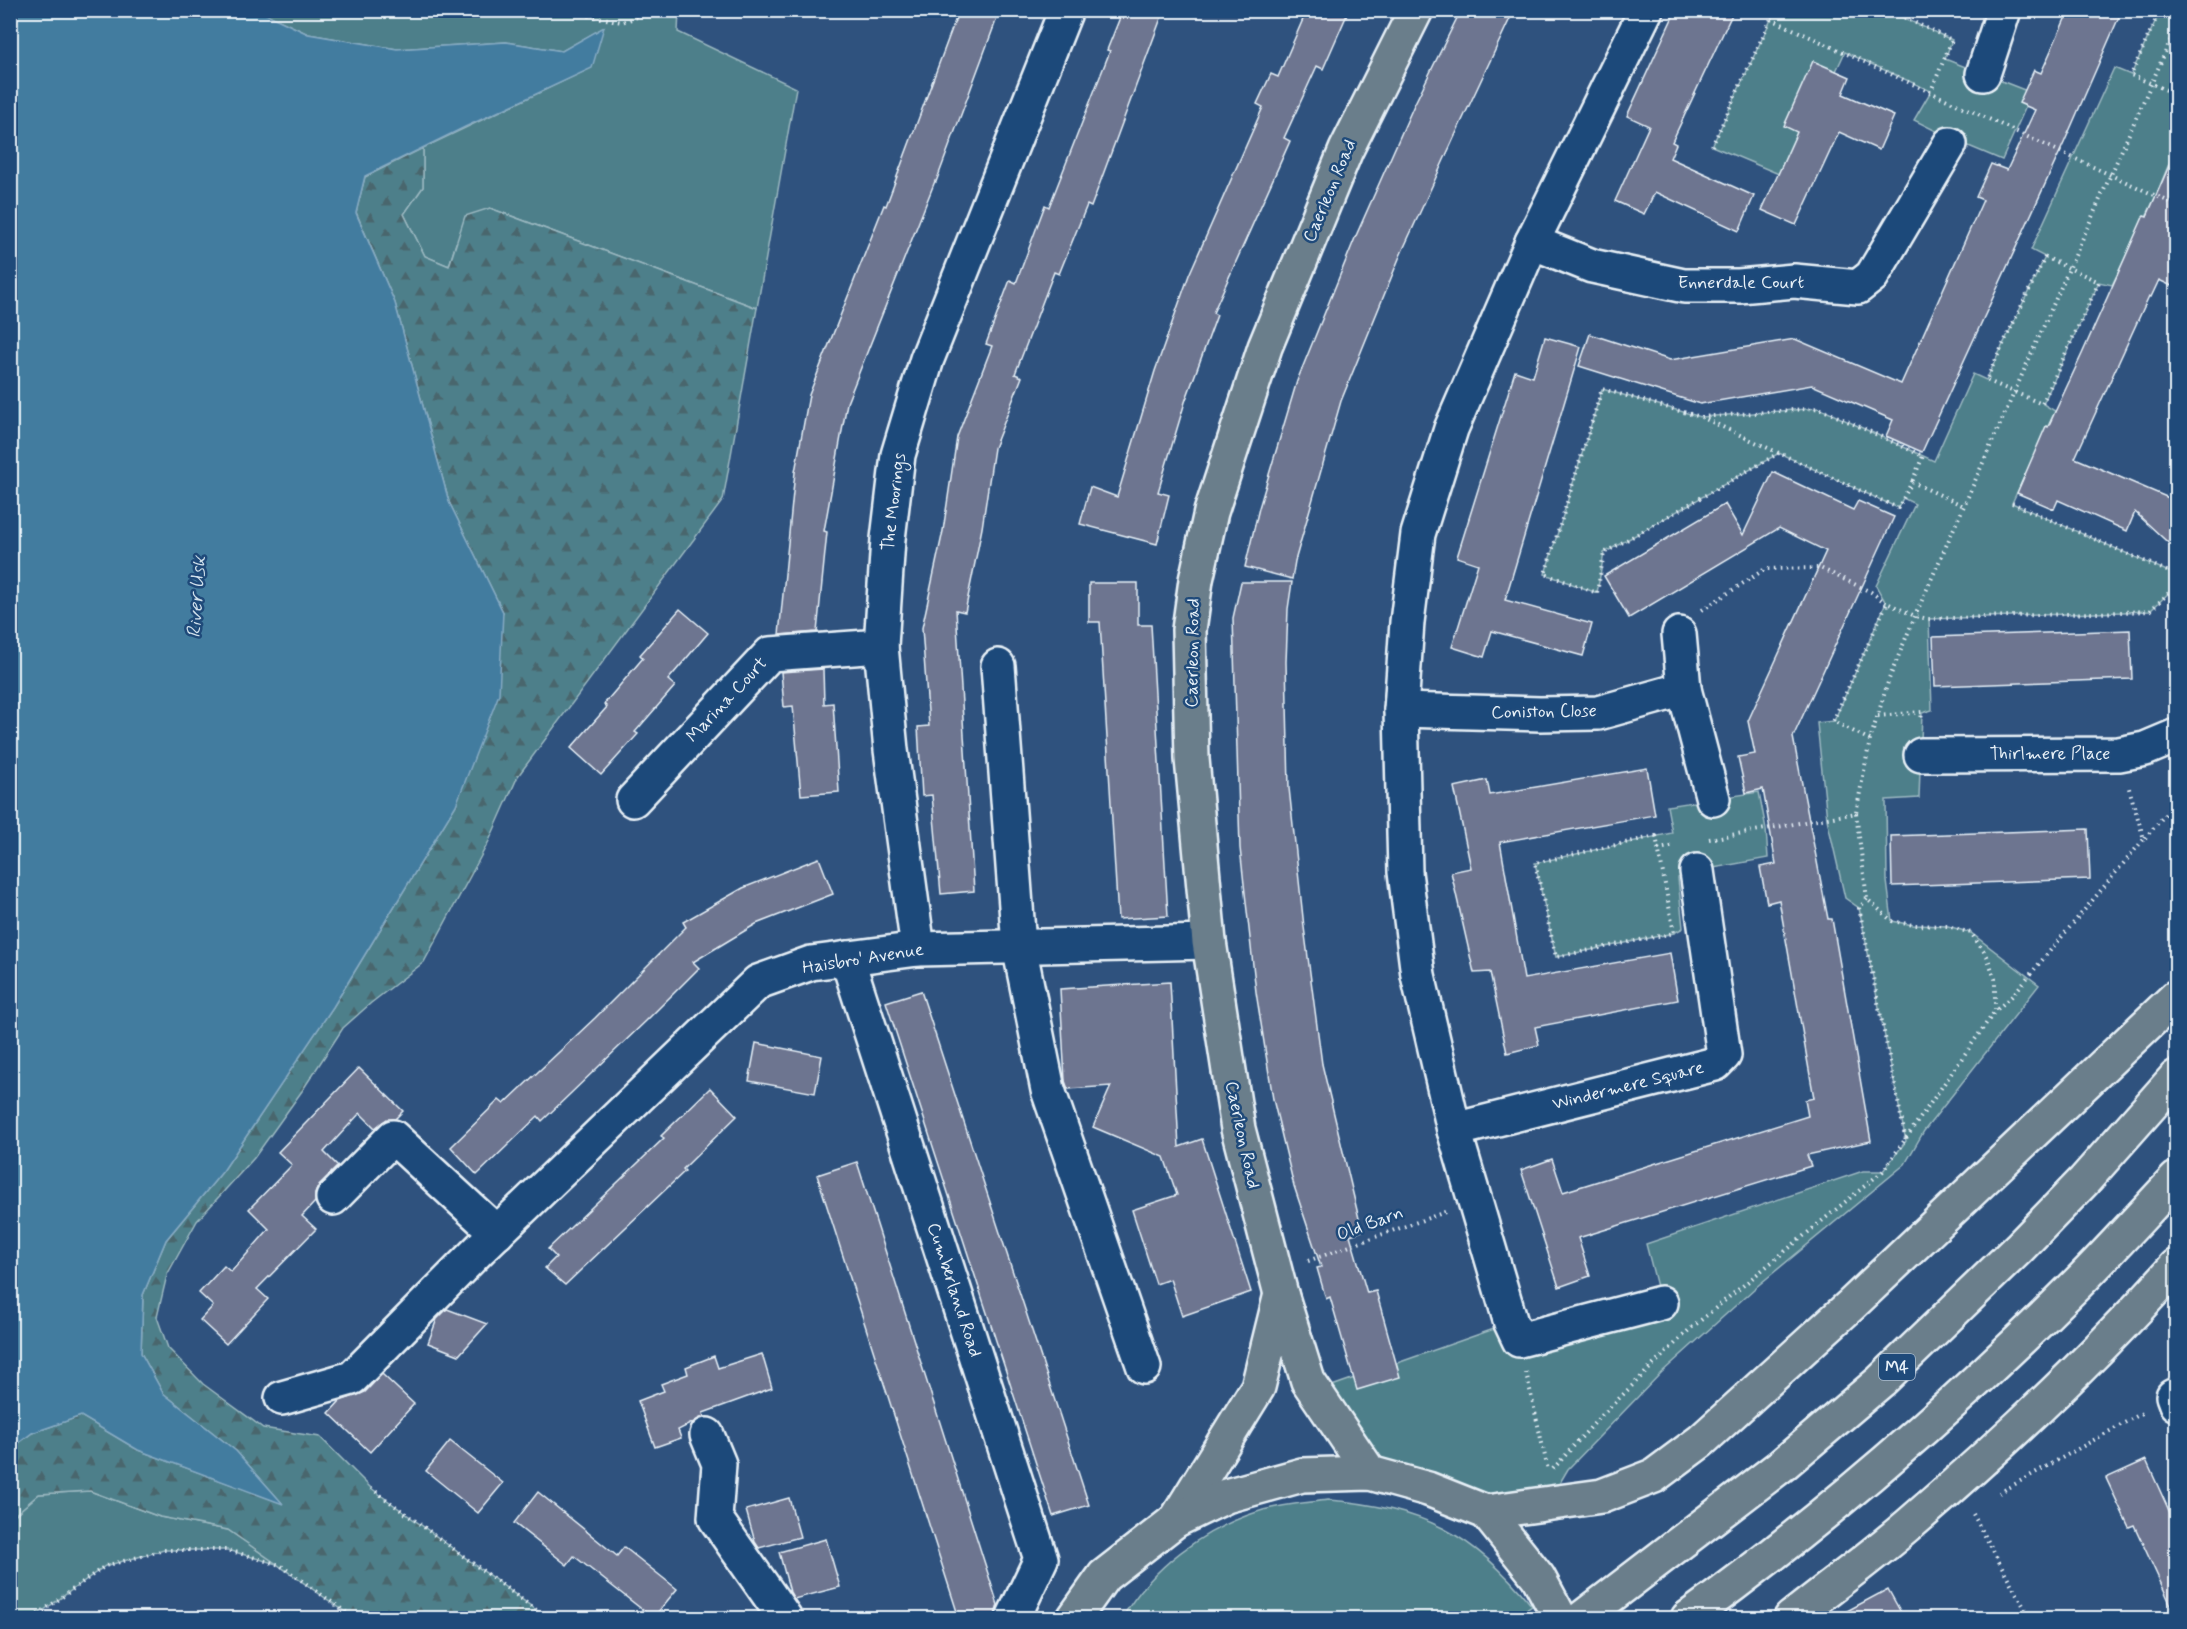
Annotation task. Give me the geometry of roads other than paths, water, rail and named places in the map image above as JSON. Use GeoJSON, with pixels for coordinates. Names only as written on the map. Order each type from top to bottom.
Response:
{"type":"FeatureCollection","features":[{"type":"Feature","properties":{"kind":"main road","name":"Caerleon Road"},"geometry":{"type":"LineString","coordinates":[[1370,1473],[1308,1381],[1278,1283],[1238,1129],[1209,942],[1192,759],[1189,630],[1198,569],[1211,512],[1265,347],[1346,150],[1416,10]]}},
{"type":"Feature","properties":{"kind":"main road"},"geometry":{"type":"LineString","coordinates":[[1074,1618],[1104,1576],[1176,1520],[1226,1496],[1302,1475],[1370,1473],[1428,1489],[1486,1512],[1602,1496],[1654,1476],[1701,1441],[1851,1305],[2176,998]]}},
{"type":"Feature","properties":{"kind":"main road","name":"M4"},"geometry":{"type":"LineString","coordinates":[[1582,1618],[1782,1465],[1881,1381],[2019,1248],[2084,1181],[2176,1077]]}},
{"type":"Feature","properties":{"kind":"main road"},"geometry":{"type":"LineString","coordinates":[[1688,1618],[1755,1569],[1926,1427],[2077,1284],[2176,1179]]}},
{"type":"Feature","properties":{"kind":"main road"},"geometry":{"type":"LineString","coordinates":[[1791,1618],[1910,1523],[2012,1434],[2144,1302],[2176,1266]]}},
{"type":"Feature","properties":{"kind":"main road","name":"Caerleon Road"},"geometry":{"type":"LineString","coordinates":[[1176,1520],[1258,1387],[1278,1283]]}},
{"type":"Feature","properties":{"kind":"main road"},"geometry":{"type":"LineString","coordinates":[[1486,1512],[1538,1577],[1560,1618]]}},
{"type":"Feature","properties":{"kind":"street","name":"The Moorings"},"geometry":{"type":"LineString","coordinates":[[918,949],[891,750],[881,646],[888,539],[898,455],[927,358],[1066,10]]}},
{"type":"Feature","properties":{"kind":"street"},"geometry":{"type":"LineString","coordinates":[[1646,10],[1532,242],[1451,429],[1418,534],[1407,622],[1401,710],[1405,873],[1418,975],[1454,1130],[1511,1323],[1519,1340],[1661,1303]]}},
{"type":"Feature","properties":{"kind":"street"},"geometry":{"type":"LineString","coordinates":[[1983,74],[2004,10]]}},
{"type":"Feature","properties":{"kind":"street","name":"Ennerdale Court"},"geometry":{"type":"LineString","coordinates":[[1532,242],[1592,266],[1684,286],[1739,286],[1794,281],[1858,287],[1872,276],[1950,144]]}},
{"type":"Feature","properties":{"kind":"street"},"geometry":{"type":"LineString","coordinates":[[1679,634],[1684,689],[1713,799]]}},
{"type":"Feature","properties":{"kind":"street","name":"Marina Court"},"geometry":{"type":"LineString","coordinates":[[633,800],[770,654],[881,646]]}},
{"type":"Feature","properties":{"kind":"street"},"geometry":{"type":"LineString","coordinates":[[998,666],[1019,946],[1047,1090],[1144,1367]]}},
{"type":"Feature","properties":{"kind":"street","name":"Coniston Close"},"geometry":{"type":"LineString","coordinates":[[1401,710],[1540,714],[1598,713],[1684,689]]}},
{"type":"Feature","properties":{"kind":"street","name":"Thirlmere Place"},"geometry":{"type":"LineString","coordinates":[[1921,755],[2119,754],[2145,749],[2176,736]]}},
{"type":"Feature","properties":{"kind":"street","name":"Windermere Square"},"geometry":{"type":"LineString","coordinates":[[1454,1130],[1715,1064],[1724,1055],[1693,852]]}},
{"type":"Feature","properties":{"kind":"street","name":"Haisbro' Avenue"},"geometry":{"type":"LineString","coordinates":[[282,1398],[352,1378],[489,1241],[758,982],[811,963],[918,949],[1209,942]]}},
{"type":"Feature","properties":{"kind":"street","name":"Cumberland Road"},"geometry":{"type":"LineString","coordinates":[[847,958],[1041,1559],[1013,1618]]}},
{"type":"Feature","properties":{"kind":"street"},"geometry":{"type":"LineString","coordinates":[[333,1198],[393,1137],[489,1241]]}},
{"type":"Feature","properties":{"kind":"street"},"geometry":{"type":"LineString","coordinates":[[707,1435],[719,1464],[715,1518],[785,1618]]}},
{"type":"Feature","properties":{"kind":"water","name":"River Usk"},"geometry":{"type":"Polygon","coordinates":[[[11,10],[260,11],[308,34],[397,49],[506,42],[562,51],[604,27],[592,68],[365,176],[356,213],[395,303],[449,502],[503,612],[499,694],[456,805],[333,1007],[223,1171],[166,1240],[143,1295],[141,1353],[163,1393],[236,1451],[283,1504],[138,1450],[81,1416],[32,1433],[11,1449],[11,10]]]}}]}
